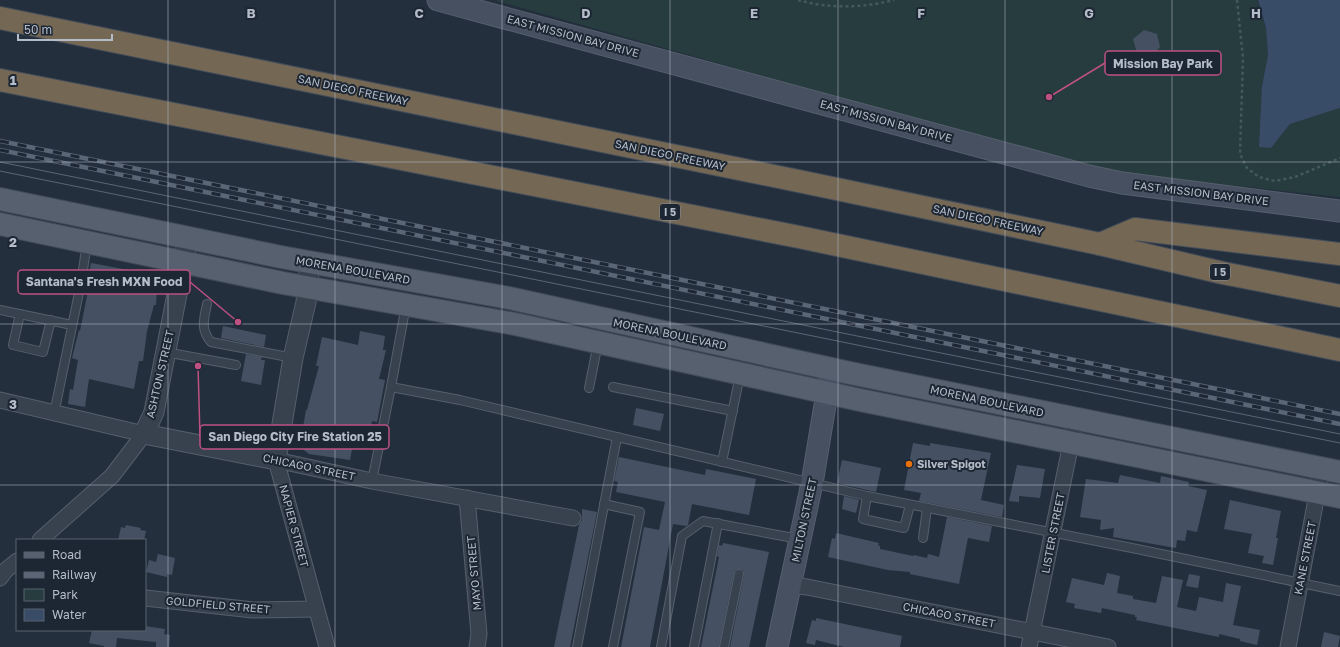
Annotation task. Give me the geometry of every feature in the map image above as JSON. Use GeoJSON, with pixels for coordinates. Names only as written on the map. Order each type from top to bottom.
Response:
{"type":"FeatureCollection","features":[{"type":"Feature","properties":{"kind":"highway","name":"SAN DIEGO FREEWAY"},"geometry":{"type":"LineString","coordinates":[[0,18],[769,175],[1100,244],[1223,273],[1340,296]]}},
{"type":"Feature","properties":{"kind":"highway","name":"I 5"},"geometry":{"type":"LineString","coordinates":[[0,80],[791,236],[1340,350]]}},
{"type":"Feature","properties":{"kind":"highway"},"geometry":{"type":"LineString","coordinates":[[1100,244],[1135,229],[1340,254]]}},
{"type":"Feature","properties":{"kind":"main road","name":"EAST MISSION BAY DRIVE"},"geometry":{"type":"LineString","coordinates":[[438,0],[1089,176],[1122,183],[1340,211]]}},
{"type":"Feature","properties":{"kind":"main road","name":"MORENA BOULEVARD"},"geometry":{"type":"LineString","coordinates":[[0,199],[310,262],[509,298],[832,369],[1331,470]]}},
{"type":"Feature","properties":{"kind":"main road"},"geometry":{"type":"LineString","coordinates":[[0,224],[307,286],[515,324],[827,393],[1340,497]]}},
{"type":"Feature","properties":{"kind":"main road","name":"MILTON STREET"},"geometry":{"type":"LineString","coordinates":[[777,647],[812,483],[832,369]]}},
{"type":"Feature","properties":{"kind":"street","name":"ASHTON STREET"},"geometry":{"type":"LineString","coordinates":[[41,539],[112,476],[144,434],[154,412],[188,238]]}},
{"type":"Feature","properties":{"kind":"street","name":"NAPIER STREET"},"geometry":{"type":"LineString","coordinates":[[310,262],[306,302],[293,358],[276,460],[327,647]]}},
{"type":"Feature","properties":{"kind":"street","name":"CHICAGO STREET"},"geometry":{"type":"LineString","coordinates":[[0,400],[54,414],[144,434],[372,481],[573,518]]}},
{"type":"Feature","properties":{"kind":"street","name":"LISTER STREET"},"geometry":{"type":"LineString","coordinates":[[1029,647],[1076,419]]}},
{"type":"Feature","properties":{"kind":"street","name":"KANE STREET"},"geometry":{"type":"LineString","coordinates":[[1288,647],[1318,492],[1331,470]]}},
{"type":"Feature","properties":{"kind":"street","name":"MAYO STREET"},"geometry":{"type":"LineString","coordinates":[[467,498],[479,634],[477,647]]}},
{"type":"Feature","properties":{"kind":"street","name":"CHICAGO STREET"},"geometry":{"type":"LineString","coordinates":[[790,585],[807,587],[1108,647]]}},
{"type":"Feature","properties":{"kind":"street","name":"GOLDFIELD STREET"},"geometry":{"type":"LineString","coordinates":[[146,598],[253,610],[316,609]]}},
{"type":"Feature","properties":{"kind":"lane"},"geometry":{"type":"LineString","coordinates":[[54,414],[88,242]]}},
{"type":"Feature","properties":{"kind":"lane"},"geometry":{"type":"LineString","coordinates":[[207,304],[204,328],[206,336],[211,342],[293,358]]}},
{"type":"Feature","properties":{"kind":"lane"},"geometry":{"type":"LineString","coordinates":[[372,481],[407,305]]}},
{"type":"Feature","properties":{"kind":"lane"},"geometry":{"type":"LineString","coordinates":[[0,310],[72,325]]}},
{"type":"Feature","properties":{"kind":"lane"},"geometry":{"type":"LineString","coordinates":[[20,314],[13,345],[43,352],[51,320]]}},
{"type":"Feature","properties":{"kind":"lane"},"geometry":{"type":"LineString","coordinates":[[589,388],[598,343]]}},
{"type":"Feature","properties":{"kind":"lane"},"geometry":{"type":"LineString","coordinates":[[165,352],[236,365]]}},
{"type":"Feature","properties":{"kind":"lane"},"geometry":{"type":"LineString","coordinates":[[722,462],[741,374]]}},
{"type":"Feature","properties":{"kind":"lane"},"geometry":{"type":"LineString","coordinates":[[391,387],[460,400],[867,496],[1132,548],[1340,591]]}},
{"type":"Feature","properties":{"kind":"lane"},"geometry":{"type":"LineString","coordinates":[[613,387],[733,411]]}},
{"type":"Feature","properties":{"kind":"lane"},"geometry":{"type":"LineString","coordinates":[[577,647],[617,437]]}},
{"type":"Feature","properties":{"kind":"lane"},"geometry":{"type":"LineString","coordinates":[[867,496],[863,519],[904,528],[910,504]]}},
{"type":"Feature","properties":{"kind":"lane"},"geometry":{"type":"LineString","coordinates":[[604,504],[640,512],[613,647]]}},
{"type":"Feature","properties":{"kind":"lane"},"geometry":{"type":"LineString","coordinates":[[923,538],[927,508]]}},
{"type":"Feature","properties":{"kind":"lane"},"geometry":{"type":"LineString","coordinates":[[661,647],[682,536],[703,521],[799,539]]}},
{"type":"Feature","properties":{"kind":"lane"},"geometry":{"type":"LineString","coordinates":[[694,647],[718,524]]}},
{"type":"Feature","properties":{"kind":"lane"},"geometry":{"type":"LineString","coordinates":[[724,647],[738,574]]}},
{"type":"Feature","properties":{"kind":"path"},"geometry":{"type":"LineString","coordinates":[[798,0],[810,4],[842,7],[882,3],[894,0]]}},
{"type":"Feature","properties":{"kind":"path"},"geometry":{"type":"LineString","coordinates":[[1237,0],[1243,58],[1240,154],[1247,168],[1260,176],[1275,181],[1295,177],[1340,158]]}},
{"type":"Feature","properties":{"kind":"green space"},"geometry":{"type":"Polygon","coordinates":[[[494,0],[1257,0],[1266,28],[1268,55],[1262,86],[1271,148],[1290,124],[1340,108],[1340,197],[1099,171],[494,0]]]}},
{"type":"Feature","properties":{"kind":"water"},"geometry":{"type":"Polygon","coordinates":[[[1258,0],[1340,0],[1340,108],[1290,124],[1271,148],[1259,147],[1262,86],[1268,55],[1266,28],[1258,0]]]}},
{"type":"Feature","properties":{"kind":"building"},"geometry":{"type":"Polygon","coordinates":[[[1144,30],[1157,34],[1160,47],[1150,57],[1137,53],[1133,39],[1144,30]]]}},
{"type":"Feature","properties":{"kind":"building"},"geometry":{"type":"Polygon","coordinates":[[[91,263],[139,272],[152,277],[157,286],[156,305],[154,305],[147,331],[143,361],[139,361],[134,389],[89,379],[85,407],[68,404],[70,389],[73,390],[78,360],[72,358],[79,330],[80,331],[88,291],[86,291],[91,263]]]}},
{"type":"Feature","properties":{"kind":"building"},"geometry":{"type":"Polygon","coordinates":[[[223,326],[266,335],[264,347],[221,338],[223,326]]]}},
{"type":"Feature","properties":{"kind":"building"},"geometry":{"type":"Polygon","coordinates":[[[360,331],[385,336],[383,350],[386,350],[379,379],[385,380],[377,422],[372,421],[369,436],[355,434],[350,460],[309,454],[301,445],[301,439],[306,410],[319,366],[316,366],[322,337],[358,345],[360,331]]]}},
{"type":"Feature","properties":{"kind":"building"},"geometry":{"type":"Polygon","coordinates":[[[246,354],[262,357],[261,360],[265,360],[261,385],[241,381],[246,354]]]}},
{"type":"Feature","properties":{"kind":"building"},"geometry":{"type":"Polygon","coordinates":[[[636,408],[664,414],[660,431],[633,425],[636,408]]]}},
{"type":"Feature","properties":{"kind":"building"},"geometry":{"type":"Polygon","coordinates":[[[913,443],[930,446],[930,443],[991,453],[981,500],[1004,505],[1002,517],[919,501],[921,493],[904,490],[913,443]]]}},
{"type":"Feature","properties":{"kind":"building"},"geometry":{"type":"Polygon","coordinates":[[[619,457],[705,475],[706,469],[756,479],[749,515],[692,504],[688,525],[673,524],[650,647],[621,647],[644,527],[659,530],[665,502],[616,492],[618,482],[614,481],[619,457]]]}},
{"type":"Feature","properties":{"kind":"building"},"geometry":{"type":"Polygon","coordinates":[[[842,460],[881,468],[876,492],[837,483],[842,460]]]}},
{"type":"Feature","properties":{"kind":"building"},"geometry":{"type":"Polygon","coordinates":[[[1017,465],[1045,469],[1040,498],[1019,496],[1019,502],[1009,501],[1017,465]]]}},
{"type":"Feature","properties":{"kind":"building"},"geometry":{"type":"Polygon","coordinates":[[[1120,475],[1160,483],[1161,476],[1189,482],[1188,486],[1207,490],[1197,532],[1187,530],[1185,541],[1177,540],[1176,548],[1113,537],[1114,528],[1100,530],[1101,520],[1080,517],[1086,479],[1118,483],[1120,475]]]}},
{"type":"Feature","properties":{"kind":"building"},"geometry":{"type":"Polygon","coordinates":[[[844,496],[859,500],[856,513],[842,509],[844,496]]]}},
{"type":"Feature","properties":{"kind":"building"},"geometry":{"type":"Polygon","coordinates":[[[1230,500],[1281,511],[1273,565],[1262,563],[1264,556],[1248,553],[1252,534],[1224,529],[1230,500]]]}},
{"type":"Feature","properties":{"kind":"building"},"geometry":{"type":"Polygon","coordinates":[[[582,509],[597,512],[570,647],[554,647],[579,525],[582,520],[582,509]]]}},
{"type":"Feature","properties":{"kind":"building"},"geometry":{"type":"Polygon","coordinates":[[[947,517],[992,526],[989,542],[968,538],[959,584],[910,574],[910,572],[888,570],[828,557],[832,538],[835,539],[836,533],[879,543],[878,545],[880,546],[880,549],[927,558],[928,554],[939,557],[947,517]]]}},
{"type":"Feature","properties":{"kind":"building"},"geometry":{"type":"Polygon","coordinates":[[[126,525],[141,528],[140,530],[146,531],[144,539],[118,539],[121,527],[125,528],[126,525]]]}},
{"type":"Feature","properties":{"kind":"building"},"geometry":{"type":"Polygon","coordinates":[[[723,543],[769,552],[749,647],[730,647],[744,575],[743,570],[740,569],[735,570],[734,573],[719,647],[701,647],[719,557],[717,556],[719,545],[722,546],[723,543]]]}},
{"type":"Feature","properties":{"kind":"building"},"geometry":{"type":"Polygon","coordinates":[[[158,554],[175,558],[172,575],[167,574],[167,577],[146,572],[149,560],[156,562],[158,554]]]}},
{"type":"Feature","properties":{"kind":"building"},"geometry":{"type":"Polygon","coordinates":[[[1107,573],[1120,576],[1117,593],[1133,596],[1133,599],[1156,603],[1162,576],[1183,580],[1177,607],[1196,611],[1199,597],[1223,602],[1226,583],[1241,586],[1233,625],[1260,630],[1257,645],[1219,634],[1219,637],[1136,620],[1137,617],[1135,617],[1135,615],[1102,608],[1101,613],[1074,608],[1075,604],[1066,602],[1072,578],[1104,585],[1107,573]]]}},
{"type":"Feature","properties":{"kind":"building"},"geometry":{"type":"Polygon","coordinates":[[[1189,574],[1200,576],[1198,588],[1186,586],[1189,574]]]}},
{"type":"Feature","properties":{"kind":"building"},"geometry":{"type":"Polygon","coordinates":[[[816,618],[902,636],[900,647],[844,647],[816,640],[815,645],[806,643],[812,620],[816,621],[816,618]]]}},
{"type":"Feature","properties":{"kind":"building"},"geometry":{"type":"Polygon","coordinates":[[[146,626],[165,629],[164,634],[170,635],[169,647],[156,647],[156,642],[117,638],[116,647],[104,647],[89,643],[92,631],[146,631],[146,626]]]}},
{"type":"Feature","properties":{"kind":"building"},"geometry":{"type":"Polygon","coordinates":[[[1324,632],[1340,636],[1338,647],[1321,647],[1324,632]]]}},
{"type":"Feature","properties":{"kind":"tram line"},"geometry":{"type":"LineString","coordinates":[[0,162],[1340,434]]}},
{"type":"Feature","properties":{"kind":"tram line"},"geometry":{"type":"LineString","coordinates":[[0,171],[1340,443]]}},
{"type":"Feature","properties":{"kind":"railway"},"geometry":{"type":"LineString","coordinates":[[0,141],[1340,414]]}},
{"type":"Feature","properties":{"kind":"railway"},"geometry":{"type":"LineString","coordinates":[[0,150],[1340,424]]}},
{"type":"Feature","properties":{"kind":"place","name":"Mission Bay Park"},"geometry":{"type":"Point","coordinates":[1049,97]}},
{"type":"Feature","properties":{"kind":"place","name":"Santana's Fresh MXN Food"},"geometry":{"type":"Point","coordinates":[238,322]}},
{"type":"Feature","properties":{"kind":"place","name":"San Diego City Fire Station 25"},"geometry":{"type":"Point","coordinates":[198,366]}},
{"type":"Feature","properties":{"kind":"place","name":"Silver Spigot"},"geometry":{"type":"Point","coordinates":[909,464]}}]}
